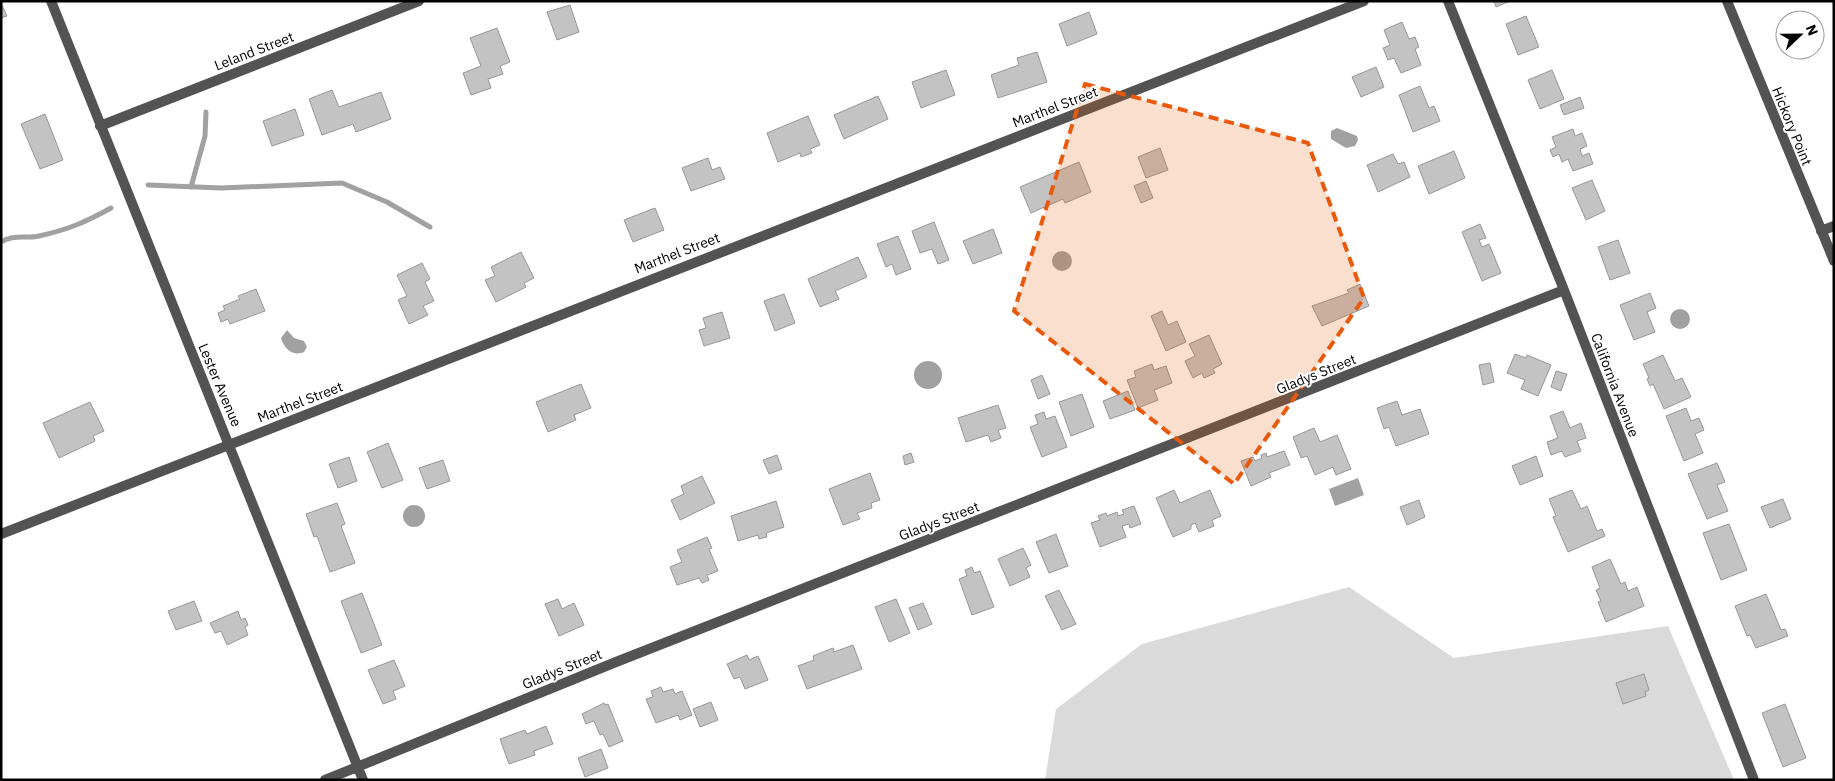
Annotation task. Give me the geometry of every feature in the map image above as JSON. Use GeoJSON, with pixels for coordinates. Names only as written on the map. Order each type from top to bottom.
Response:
{"type":"FeatureCollection","features":[{"type":"Feature","properties":{"kind":"street","name":"Lester Avenue"},"geometry":{"type":"LineString","coordinates":[[51,1],[363,780]]}},
{"type":"Feature","properties":{"kind":"street","name":"Leland Street"},"geometry":{"type":"LineString","coordinates":[[100,126],[419,1]]}},
{"type":"Feature","properties":{"kind":"street","name":"Marthel Street"},"geometry":{"type":"LineString","coordinates":[[1,534],[1364,1]]}},
{"type":"Feature","properties":{"kind":"street","name":"California Avenue"},"geometry":{"type":"LineString","coordinates":[[1448,1],[1564,290],[1754,780]]}},
{"type":"Feature","properties":{"kind":"street","name":"Hickory Point"},"geometry":{"type":"LineString","coordinates":[[1729,2],[1834,261]]}},
{"type":"Feature","properties":{"kind":"street"},"geometry":{"type":"LineString","coordinates":[[1821,231],[1834,226]]}},
{"type":"Feature","properties":{"kind":"street","name":"Gladys Street"},"geometry":{"type":"LineString","coordinates":[[325,780],[625,659],[1564,290]]}},
{"type":"Feature","properties":{"kind":"highlighted area"},"geometry":{"type":"Polygon","coordinates":[[[1085,84],[1308,143],[1364,298],[1234,484],[1014,311],[1085,84]]]}},
{"type":"Feature","properties":{"kind":"shaded area"},"geometry":{"type":"Polygon","coordinates":[[[1337,128],[1357,136],[1358,140],[1355,146],[1346,148],[1331,139],[1331,131],[1337,128]]]}},
{"type":"Feature","properties":{"kind":"shaded area"},"geometry":{"type":"Polygon","coordinates":[[[1058,251],[1066,251],[1072,257],[1072,265],[1066,271],[1058,271],[1052,265],[1052,257],[1058,251]]]}},
{"type":"Feature","properties":{"kind":"shaded area"},"geometry":{"type":"Polygon","coordinates":[[[1680,309],[1687,312],[1690,319],[1687,326],[1680,329],[1673,326],[1670,319],[1673,312],[1680,309]]]}},
{"type":"Feature","properties":{"kind":"shaded area"},"geometry":{"type":"Polygon","coordinates":[[[287,330],[294,338],[304,341],[307,347],[304,352],[296,353],[286,348],[281,338],[287,330]]]}},
{"type":"Feature","properties":{"kind":"shaded area"},"geometry":{"type":"Polygon","coordinates":[[[928,361],[938,365],[942,375],[938,385],[928,389],[918,385],[914,375],[918,365],[928,361]]]}},
{"type":"Feature","properties":{"kind":"shaded area"},"geometry":{"type":"Polygon","coordinates":[[[1358,478],[1364,495],[1335,506],[1329,489],[1358,478]]]}},
{"type":"Feature","properties":{"kind":"shaded area"},"geometry":{"type":"Polygon","coordinates":[[[414,505],[422,508],[425,516],[422,524],[414,527],[406,524],[403,516],[406,508],[414,505]]]}},
{"type":"Feature","properties":{"kind":"shaded area"},"geometry":{"type":"Polygon","coordinates":[[[1349,587],[1454,658],[1668,626],[1734,780],[1045,780],[1056,709],[1142,644],[1349,587]]]}},
{"type":"Feature","properties":{"kind":"building"},"geometry":{"type":"Polygon","coordinates":[[[1494,1],[1510,1],[1496,7],[1494,1]]]}},
{"type":"Feature","properties":{"kind":"building"},"geometry":{"type":"Polygon","coordinates":[[[1,3],[7,16],[1,18],[1,3]]]}},
{"type":"Feature","properties":{"kind":"building"},"geometry":{"type":"Polygon","coordinates":[[[570,5],[579,32],[557,40],[547,12],[570,5]]]}},
{"type":"Feature","properties":{"kind":"building"},"geometry":{"type":"Polygon","coordinates":[[[1089,12],[1097,34],[1067,46],[1059,24],[1089,12]]]}},
{"type":"Feature","properties":{"kind":"building"},"geometry":{"type":"Polygon","coordinates":[[[1526,16],[1539,47],[1518,55],[1506,24],[1526,16]]]}},
{"type":"Feature","properties":{"kind":"building"},"geometry":{"type":"Polygon","coordinates":[[[1402,22],[1409,39],[1415,37],[1419,47],[1415,49],[1421,65],[1401,73],[1394,58],[1388,60],[1383,48],[1390,45],[1384,30],[1402,22]]]}},
{"type":"Feature","properties":{"kind":"building"},"geometry":{"type":"Polygon","coordinates":[[[497,28],[510,62],[500,66],[503,74],[488,79],[491,88],[471,95],[463,73],[481,66],[470,38],[497,28]]]}},
{"type":"Feature","properties":{"kind":"building"},"geometry":{"type":"Polygon","coordinates":[[[1037,52],[1047,82],[998,98],[991,75],[1019,65],[1017,58],[1037,52]]]}},
{"type":"Feature","properties":{"kind":"building"},"geometry":{"type":"Polygon","coordinates":[[[1376,67],[1384,87],[1361,97],[1352,77],[1376,67]]]}},
{"type":"Feature","properties":{"kind":"building"},"geometry":{"type":"Polygon","coordinates":[[[946,70],[955,95],[921,108],[912,82],[946,70]]]}},
{"type":"Feature","properties":{"kind":"building"},"geometry":{"type":"Polygon","coordinates":[[[1552,70],[1564,99],[1540,109],[1528,80],[1552,70]]]}},
{"type":"Feature","properties":{"kind":"building"},"geometry":{"type":"Polygon","coordinates":[[[1420,86],[1429,108],[1434,106],[1440,121],[1413,132],[1399,95],[1420,86]]]}},
{"type":"Feature","properties":{"kind":"building"},"geometry":{"type":"Polygon","coordinates":[[[332,90],[339,107],[381,92],[391,119],[356,132],[353,124],[322,135],[309,99],[332,90]]]}},
{"type":"Feature","properties":{"kind":"building"},"geometry":{"type":"Polygon","coordinates":[[[878,96],[888,119],[844,139],[834,115],[878,96]]]}},
{"type":"Feature","properties":{"kind":"building"},"geometry":{"type":"Polygon","coordinates":[[[1580,97],[1584,108],[1564,115],[1560,105],[1580,97]]]}},
{"type":"Feature","properties":{"kind":"building"},"geometry":{"type":"Polygon","coordinates":[[[295,109],[304,135],[272,146],[263,121],[295,109]]]}},
{"type":"Feature","properties":{"kind":"building"},"geometry":{"type":"Polygon","coordinates":[[[45,114],[63,160],[40,169],[21,124],[45,114]]]}},
{"type":"Feature","properties":{"kind":"building"},"geometry":{"type":"Polygon","coordinates":[[[808,116],[820,145],[810,149],[812,153],[801,157],[800,153],[778,162],[767,133],[808,116]]]}},
{"type":"Feature","properties":{"kind":"building"},"geometry":{"type":"Polygon","coordinates":[[[1573,129],[1575,136],[1582,133],[1587,146],[1580,149],[1582,156],[1589,153],[1593,164],[1573,171],[1568,159],[1562,162],[1559,154],[1553,157],[1550,150],[1556,147],[1552,137],[1573,129]]]}},
{"type":"Feature","properties":{"kind":"building"},"geometry":{"type":"Polygon","coordinates":[[[1160,148],[1168,170],[1146,178],[1138,157],[1160,148]]]}},
{"type":"Feature","properties":{"kind":"building"},"geometry":{"type":"Polygon","coordinates":[[[1454,151],[1465,178],[1429,194],[1418,166],[1454,151]]]}},
{"type":"Feature","properties":{"kind":"building"},"geometry":{"type":"Polygon","coordinates":[[[1393,154],[1398,164],[1404,162],[1410,177],[1378,192],[1367,165],[1393,154]]]}},
{"type":"Feature","properties":{"kind":"building"},"geometry":{"type":"Polygon","coordinates":[[[708,158],[712,170],[720,167],[725,179],[691,191],[682,168],[708,158]]]}},
{"type":"Feature","properties":{"kind":"building"},"geometry":{"type":"Polygon","coordinates":[[[1079,162],[1091,192],[1065,203],[1063,199],[1031,213],[1020,187],[1079,162]]]}},
{"type":"Feature","properties":{"kind":"building"},"geometry":{"type":"Polygon","coordinates":[[[1592,180],[1605,211],[1586,220],[1572,188],[1592,180]]]}},
{"type":"Feature","properties":{"kind":"building"},"geometry":{"type":"Polygon","coordinates":[[[1146,181],[1153,198],[1141,203],[1134,186],[1146,181]]]}},
{"type":"Feature","properties":{"kind":"building"},"geometry":{"type":"Polygon","coordinates":[[[655,208],[664,230],[633,242],[624,220],[655,208]]]}},
{"type":"Feature","properties":{"kind":"building"},"geometry":{"type":"Polygon","coordinates":[[[934,222],[949,260],[938,264],[932,249],[920,253],[912,231],[934,222]]]}},
{"type":"Feature","properties":{"kind":"building"},"geometry":{"type":"Polygon","coordinates":[[[1480,224],[1486,238],[1479,240],[1482,247],[1489,244],[1501,273],[1482,281],[1462,232],[1480,224]]]}},
{"type":"Feature","properties":{"kind":"building"},"geometry":{"type":"Polygon","coordinates":[[[993,229],[1002,253],[973,264],[963,241],[993,229]]]}},
{"type":"Feature","properties":{"kind":"building"},"geometry":{"type":"Polygon","coordinates":[[[898,236],[911,269],[896,275],[892,264],[886,267],[877,244],[898,236]]]}},
{"type":"Feature","properties":{"kind":"building"},"geometry":{"type":"Polygon","coordinates":[[[1618,240],[1630,273],[1610,280],[1598,247],[1618,240]]]}},
{"type":"Feature","properties":{"kind":"building"},"geometry":{"type":"Polygon","coordinates":[[[521,252],[534,278],[524,283],[526,287],[496,302],[485,280],[495,276],[491,267],[521,252]]]}},
{"type":"Feature","properties":{"kind":"building"},"geometry":{"type":"Polygon","coordinates":[[[858,257],[867,277],[835,291],[839,299],[820,307],[808,279],[858,257]]]}},
{"type":"Feature","properties":{"kind":"building"},"geometry":{"type":"Polygon","coordinates":[[[422,263],[430,279],[425,282],[434,301],[423,306],[428,315],[409,324],[398,300],[407,296],[397,275],[422,263]]]}},
{"type":"Feature","properties":{"kind":"building"},"geometry":{"type":"Polygon","coordinates":[[[1360,284],[1369,306],[1322,326],[1312,306],[1349,293],[1347,290],[1360,284]]]}},
{"type":"Feature","properties":{"kind":"building"},"geometry":{"type":"Polygon","coordinates":[[[256,289],[265,311],[230,324],[228,319],[221,322],[218,313],[225,310],[223,306],[240,299],[238,296],[256,289]]]}},
{"type":"Feature","properties":{"kind":"building"},"geometry":{"type":"Polygon","coordinates":[[[1650,293],[1656,308],[1647,312],[1655,332],[1634,340],[1620,305],[1650,293]]]}},
{"type":"Feature","properties":{"kind":"building"},"geometry":{"type":"Polygon","coordinates":[[[784,294],[795,323],[775,331],[764,301],[784,294]]]}},
{"type":"Feature","properties":{"kind":"building"},"geometry":{"type":"Polygon","coordinates":[[[1162,311],[1168,325],[1177,321],[1186,342],[1166,351],[1151,316],[1162,311]]]}},
{"type":"Feature","properties":{"kind":"building"},"geometry":{"type":"Polygon","coordinates":[[[722,312],[730,338],[704,346],[699,330],[706,328],[703,318],[722,312]]]}},
{"type":"Feature","properties":{"kind":"building"},"geometry":{"type":"Polygon","coordinates":[[[1209,335],[1222,364],[1213,369],[1215,373],[1204,378],[1202,373],[1193,378],[1185,361],[1195,356],[1189,344],[1209,335]]]}},
{"type":"Feature","properties":{"kind":"building"},"geometry":{"type":"Polygon","coordinates":[[[1515,354],[1526,358],[1527,355],[1551,365],[1538,396],[1521,389],[1525,380],[1507,373],[1515,354]]]}},
{"type":"Feature","properties":{"kind":"building"},"geometry":{"type":"Polygon","coordinates":[[[1663,355],[1675,381],[1682,378],[1691,397],[1664,409],[1653,384],[1650,386],[1643,364],[1663,355]]]}},
{"type":"Feature","properties":{"kind":"building"},"geometry":{"type":"Polygon","coordinates":[[[1490,363],[1494,382],[1483,385],[1479,365],[1490,363]]]}},
{"type":"Feature","properties":{"kind":"building"},"geometry":{"type":"Polygon","coordinates":[[[1152,364],[1154,370],[1166,366],[1172,383],[1154,390],[1158,400],[1138,408],[1127,380],[1136,377],[1134,371],[1152,364]]]}},
{"type":"Feature","properties":{"kind":"building"},"geometry":{"type":"Polygon","coordinates":[[[1556,371],[1567,374],[1561,391],[1551,387],[1556,371]]]}},
{"type":"Feature","properties":{"kind":"building"},"geometry":{"type":"Polygon","coordinates":[[[1042,375],[1050,394],[1038,399],[1031,380],[1042,375]]]}},
{"type":"Feature","properties":{"kind":"building"},"geometry":{"type":"Polygon","coordinates":[[[581,384],[591,408],[574,415],[576,420],[548,432],[536,402],[581,384]]]}},
{"type":"Feature","properties":{"kind":"building"},"geometry":{"type":"Polygon","coordinates":[[[1128,391],[1135,410],[1110,419],[1103,401],[1128,391]]]}},
{"type":"Feature","properties":{"kind":"building"},"geometry":{"type":"Polygon","coordinates":[[[1082,394],[1094,427],[1071,436],[1059,402],[1082,394]]]}},
{"type":"Feature","properties":{"kind":"building"},"geometry":{"type":"Polygon","coordinates":[[[1397,401],[1402,415],[1420,409],[1429,434],[1396,446],[1389,427],[1384,429],[1377,408],[1397,401]]]}},
{"type":"Feature","properties":{"kind":"building"},"geometry":{"type":"Polygon","coordinates":[[[90,402],[104,431],[93,436],[95,441],[59,458],[43,423],[90,402]]]}},
{"type":"Feature","properties":{"kind":"building"},"geometry":{"type":"Polygon","coordinates":[[[998,405],[1006,428],[998,430],[1001,438],[991,442],[988,435],[966,442],[958,418],[998,405]]]}},
{"type":"Feature","properties":{"kind":"building"},"geometry":{"type":"Polygon","coordinates":[[[1686,408],[1691,421],[1699,418],[1704,430],[1695,434],[1703,453],[1684,461],[1666,416],[1686,408]]]}},
{"type":"Feature","properties":{"kind":"building"},"geometry":{"type":"Polygon","coordinates":[[[1563,411],[1570,428],[1581,423],[1586,438],[1577,441],[1581,451],[1565,457],[1562,451],[1551,455],[1547,442],[1558,438],[1550,416],[1563,411]]]}},
{"type":"Feature","properties":{"kind":"building"},"geometry":{"type":"Polygon","coordinates":[[[1044,412],[1046,419],[1055,416],[1067,447],[1042,457],[1030,427],[1038,424],[1035,415],[1044,412]]]}},
{"type":"Feature","properties":{"kind":"building"},"geometry":{"type":"Polygon","coordinates":[[[1314,428],[1320,442],[1337,435],[1351,469],[1336,475],[1333,467],[1315,475],[1307,456],[1301,458],[1293,437],[1314,428]]]}},
{"type":"Feature","properties":{"kind":"building"},"geometry":{"type":"Polygon","coordinates":[[[388,443],[403,480],[382,488],[367,452],[388,443]]]}},
{"type":"Feature","properties":{"kind":"building"},"geometry":{"type":"Polygon","coordinates":[[[1284,451],[1290,465],[1269,473],[1271,477],[1251,486],[1241,461],[1253,457],[1255,461],[1262,458],[1261,455],[1266,453],[1267,457],[1284,451]]]}},
{"type":"Feature","properties":{"kind":"building"},"geometry":{"type":"Polygon","coordinates":[[[911,453],[914,462],[905,465],[903,456],[911,453]]]}},
{"type":"Feature","properties":{"kind":"building"},"geometry":{"type":"Polygon","coordinates":[[[777,455],[782,469],[769,474],[763,460],[777,455]]]}},
{"type":"Feature","properties":{"kind":"building"},"geometry":{"type":"Polygon","coordinates":[[[1536,456],[1543,476],[1520,485],[1512,466],[1536,456]]]}},
{"type":"Feature","properties":{"kind":"building"},"geometry":{"type":"Polygon","coordinates":[[[349,457],[357,481],[338,488],[329,464],[349,457]]]}},
{"type":"Feature","properties":{"kind":"building"},"geometry":{"type":"Polygon","coordinates":[[[443,460],[450,481],[427,489],[419,468],[443,460]]]}},
{"type":"Feature","properties":{"kind":"building"},"geometry":{"type":"Polygon","coordinates":[[[1717,463],[1725,482],[1717,485],[1728,511],[1707,519],[1688,474],[1717,463]]]}},
{"type":"Feature","properties":{"kind":"building"},"geometry":{"type":"Polygon","coordinates":[[[870,473],[880,500],[871,503],[872,508],[857,513],[860,519],[843,525],[829,489],[870,473]]]}},
{"type":"Feature","properties":{"kind":"building"},"geometry":{"type":"Polygon","coordinates":[[[702,476],[715,503],[680,520],[671,500],[684,494],[681,486],[702,476]]]}},
{"type":"Feature","properties":{"kind":"building"},"geometry":{"type":"Polygon","coordinates":[[[1174,490],[1180,503],[1210,490],[1221,516],[1212,520],[1214,526],[1199,532],[1195,523],[1191,525],[1191,529],[1173,537],[1156,498],[1174,490]]]}},
{"type":"Feature","properties":{"kind":"building"},"geometry":{"type":"Polygon","coordinates":[[[1572,490],[1581,509],[1587,506],[1597,531],[1602,529],[1605,536],[1568,552],[1553,517],[1556,516],[1549,499],[1572,490]]]}},
{"type":"Feature","properties":{"kind":"building"},"geometry":{"type":"Polygon","coordinates":[[[1783,499],[1791,519],[1770,528],[1761,507],[1783,499]]]}},
{"type":"Feature","properties":{"kind":"building"},"geometry":{"type":"Polygon","coordinates":[[[1419,500],[1425,517],[1407,525],[1400,507],[1419,500]]]}},
{"type":"Feature","properties":{"kind":"building"},"geometry":{"type":"Polygon","coordinates":[[[776,501],[784,527],[766,533],[767,537],[759,539],[758,535],[738,541],[731,516],[776,501]]]}},
{"type":"Feature","properties":{"kind":"building"},"geometry":{"type":"Polygon","coordinates":[[[337,503],[345,524],[341,526],[355,563],[330,572],[317,536],[314,537],[306,514],[337,503]]]}},
{"type":"Feature","properties":{"kind":"building"},"geometry":{"type":"Polygon","coordinates":[[[1134,506],[1141,524],[1130,528],[1129,524],[1122,526],[1126,537],[1100,547],[1091,523],[1100,520],[1098,516],[1106,513],[1107,516],[1117,512],[1118,516],[1124,514],[1122,510],[1134,506]]]}},
{"type":"Feature","properties":{"kind":"building"},"geometry":{"type":"Polygon","coordinates":[[[1729,524],[1747,570],[1721,580],[1703,533],[1729,524]]]}},
{"type":"Feature","properties":{"kind":"building"},"geometry":{"type":"Polygon","coordinates":[[[1056,534],[1068,566],[1049,573],[1036,542],[1056,534]]]}},
{"type":"Feature","properties":{"kind":"building"},"geometry":{"type":"Polygon","coordinates":[[[707,537],[712,548],[709,549],[718,571],[707,575],[709,580],[702,583],[699,578],[677,585],[670,567],[682,562],[677,550],[707,537]]]}},
{"type":"Feature","properties":{"kind":"building"},"geometry":{"type":"Polygon","coordinates":[[[1023,548],[1031,565],[1026,568],[1030,577],[1010,586],[998,559],[1023,548]]]}},
{"type":"Feature","properties":{"kind":"building"},"geometry":{"type":"Polygon","coordinates":[[[1610,559],[1621,584],[1625,582],[1628,591],[1637,587],[1644,606],[1606,622],[1598,602],[1601,601],[1596,590],[1600,588],[1592,567],[1610,559]]]}},
{"type":"Feature","properties":{"kind":"building"},"geometry":{"type":"Polygon","coordinates":[[[972,567],[974,573],[980,571],[994,607],[972,615],[959,579],[967,576],[965,570],[972,567]]]}},
{"type":"Feature","properties":{"kind":"building"},"geometry":{"type":"Polygon","coordinates":[[[1059,590],[1076,624],[1062,630],[1045,596],[1059,590]]]}},
{"type":"Feature","properties":{"kind":"building"},"geometry":{"type":"Polygon","coordinates":[[[362,593],[382,645],[361,653],[341,601],[362,593]]]}},
{"type":"Feature","properties":{"kind":"building"},"geometry":{"type":"Polygon","coordinates":[[[1766,594],[1781,630],[1785,629],[1788,636],[1756,648],[1750,635],[1747,636],[1735,606],[1766,594]]]}},
{"type":"Feature","properties":{"kind":"building"},"geometry":{"type":"Polygon","coordinates":[[[558,599],[562,609],[574,603],[584,625],[559,636],[545,604],[558,599]]]}},
{"type":"Feature","properties":{"kind":"building"},"geometry":{"type":"Polygon","coordinates":[[[896,599],[910,633],[889,642],[875,607],[896,599]]]}},
{"type":"Feature","properties":{"kind":"building"},"geometry":{"type":"Polygon","coordinates":[[[194,601],[202,621],[176,630],[168,611],[194,601]]]}},
{"type":"Feature","properties":{"kind":"building"},"geometry":{"type":"Polygon","coordinates":[[[923,603],[932,624],[918,630],[909,608],[923,603]]]}},
{"type":"Feature","properties":{"kind":"building"},"geometry":{"type":"Polygon","coordinates":[[[238,611],[241,620],[245,618],[248,625],[245,627],[248,635],[227,645],[221,631],[215,633],[210,623],[238,611]]]}},
{"type":"Feature","properties":{"kind":"building"},"geometry":{"type":"Polygon","coordinates":[[[853,645],[862,669],[807,689],[798,666],[814,660],[813,656],[833,648],[834,652],[853,645]]]}},
{"type":"Feature","properties":{"kind":"building"},"geometry":{"type":"Polygon","coordinates":[[[747,655],[749,660],[758,656],[768,680],[745,689],[740,677],[734,679],[727,664],[747,655]]]}},
{"type":"Feature","properties":{"kind":"building"},"geometry":{"type":"Polygon","coordinates":[[[394,660],[405,686],[393,691],[396,699],[383,704],[368,670],[394,660]]]}},
{"type":"Feature","properties":{"kind":"building"},"geometry":{"type":"Polygon","coordinates":[[[1644,674],[1649,690],[1645,692],[1646,696],[1623,704],[1616,683],[1644,674]]]}},
{"type":"Feature","properties":{"kind":"building"},"geometry":{"type":"Polygon","coordinates":[[[661,687],[663,692],[673,689],[675,694],[682,691],[692,715],[680,720],[678,715],[656,723],[646,699],[653,697],[651,691],[661,687]]]}},
{"type":"Feature","properties":{"kind":"building"},"geometry":{"type":"Polygon","coordinates":[[[711,702],[718,720],[700,727],[693,709],[711,702]]]}},
{"type":"Feature","properties":{"kind":"building"},"geometry":{"type":"Polygon","coordinates":[[[604,703],[605,705],[608,704],[623,741],[609,747],[603,734],[600,735],[594,721],[586,724],[582,714],[604,703]]]}},
{"type":"Feature","properties":{"kind":"building"},"geometry":{"type":"Polygon","coordinates":[[[1785,704],[1806,758],[1783,767],[1762,713],[1785,704]]]}},
{"type":"Feature","properties":{"kind":"building"},"geometry":{"type":"Polygon","coordinates":[[[546,726],[553,744],[534,751],[535,755],[509,764],[500,739],[525,730],[527,734],[546,726]]]}},
{"type":"Feature","properties":{"kind":"building"},"geometry":{"type":"Polygon","coordinates":[[[601,749],[608,768],[585,777],[578,758],[601,749]]]}},
{"type":"Feature","properties":{"kind":"waterway"},"geometry":{"type":"LineString","coordinates":[[191,187],[205,136],[206,112]]}},
{"type":"Feature","properties":{"kind":"waterway"},"geometry":{"type":"LineString","coordinates":[[148,185],[221,188],[342,183],[387,202],[430,227]]}},
{"type":"Feature","properties":{"kind":"waterway"},"geometry":{"type":"LineString","coordinates":[[1,242],[14,237],[34,237],[59,231],[111,208]]}}]}
